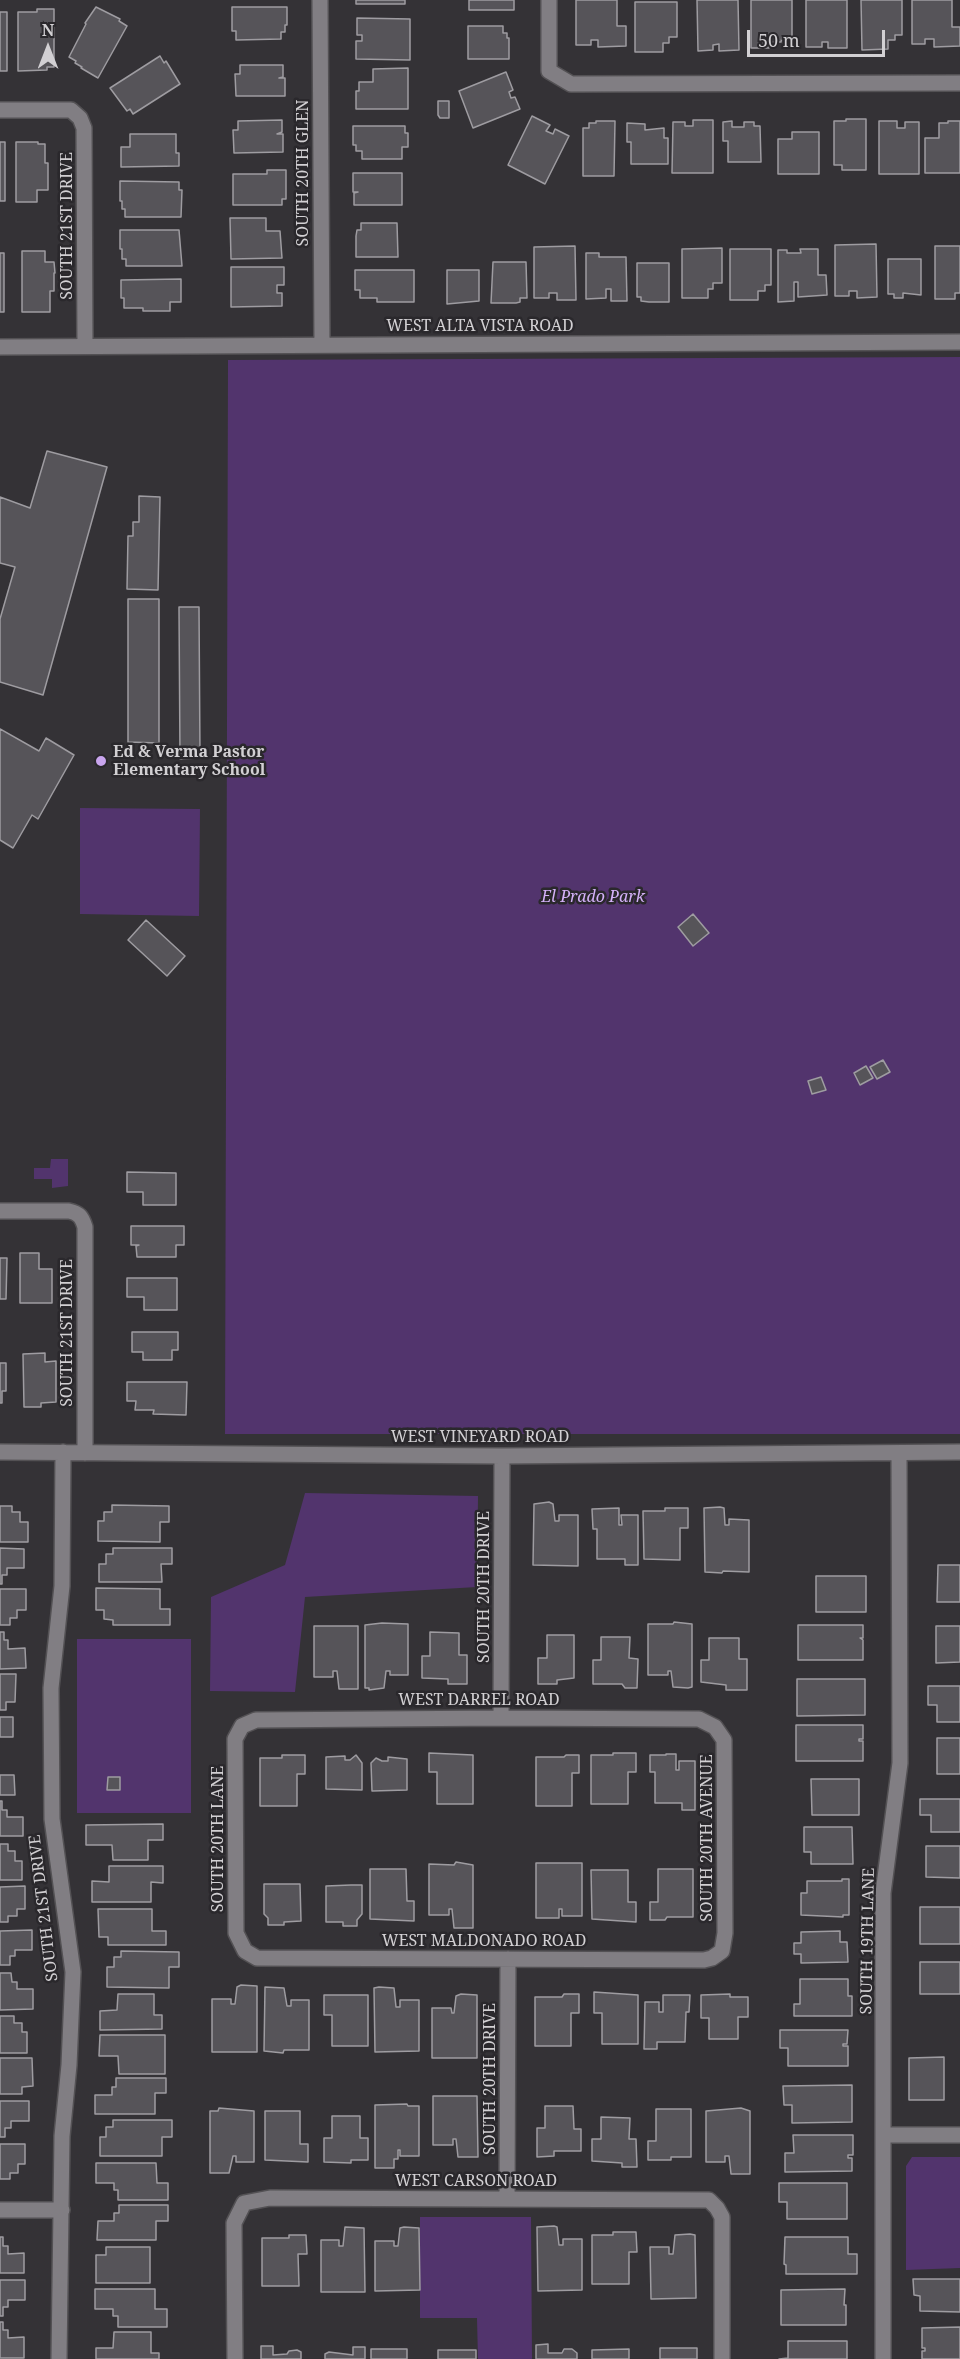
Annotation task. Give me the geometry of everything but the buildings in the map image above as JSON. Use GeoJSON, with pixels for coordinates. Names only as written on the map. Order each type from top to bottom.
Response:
{"type":"FeatureCollection","features":[{"type":"Feature","properties":{"kind":"street","name":"SOUTH 20TH GLEN"},"geometry":{"type":"LineString","coordinates":[[320,0],[322,345]]}},
{"type":"Feature","properties":{"kind":"street"},"geometry":{"type":"LineString","coordinates":[[549,0],[549,70],[571,84],[960,83]]}},
{"type":"Feature","properties":{"kind":"street","name":"SOUTH 21ST DRIVE"},"geometry":{"type":"LineString","coordinates":[[0,111],[71,111],[80,118],[85,137],[85,346]]}},
{"type":"Feature","properties":{"kind":"street","name":"WEST ALTA VISTA ROAD"},"geometry":{"type":"LineString","coordinates":[[0,347],[960,342]]}},
{"type":"Feature","properties":{"kind":"street","name":"SOUTH 21ST DRIVE"},"geometry":{"type":"LineString","coordinates":[[0,1211],[69,1211],[79,1215],[85,1227],[85,1453]]}},
{"type":"Feature","properties":{"kind":"street","name":"WEST VINEYARD ROAD"},"geometry":{"type":"LineString","coordinates":[[0,1452],[502,1456],[960,1452]]}},
{"type":"Feature","properties":{"kind":"street","name":"SOUTH 21ST DRIVE"},"geometry":{"type":"LineString","coordinates":[[59,2359],[62,2136],[69,2065],[73,1972],[52,1819],[51,1688],[62,1586],[63,1452]]}},
{"type":"Feature","properties":{"kind":"street","name":"SOUTH 19TH LANE"},"geometry":{"type":"LineString","coordinates":[[883,2359],[883,1893],[900,1763],[898,1454]]}},
{"type":"Feature","properties":{"kind":"street","name":"SOUTH 20TH DRIVE"},"geometry":{"type":"LineString","coordinates":[[501,1718],[502,1456]]}},
{"type":"Feature","properties":{"kind":"street","name":"WEST DARREL ROAD"},"geometry":{"type":"LineString","coordinates":[[242,1726],[256,1720],[501,1718],[699,1719],[715,1727]]}},
{"type":"Feature","properties":{"kind":"street","name":"SOUTH 20TH LANE"},"geometry":{"type":"LineString","coordinates":[[242,1726],[235,1739],[236,1933],[245,1951]]}},
{"type":"Feature","properties":{"kind":"street","name":"SOUTH 20TH AVENUE"},"geometry":{"type":"LineString","coordinates":[[715,1727],[724,1740],[725,1933],[722,1951]]}},
{"type":"Feature","properties":{"kind":"street","name":"WEST MALDONADO ROAD"},"geometry":{"type":"LineString","coordinates":[[245,1951],[257,1958],[704,1960],[722,1951]]}},
{"type":"Feature","properties":{"kind":"street","name":"SOUTH 20TH DRIVE"},"geometry":{"type":"LineString","coordinates":[[507,2199],[508,1959]]}},
{"type":"Feature","properties":{"kind":"street"},"geometry":{"type":"LineString","coordinates":[[884,2135],[960,2135]]}},
{"type":"Feature","properties":{"kind":"street","name":"WEST CARSON ROAD"},"geometry":{"type":"LineString","coordinates":[[235,2359],[234,2223],[244,2203],[270,2198],[709,2200],[722,2217],[722,2359]]}},
{"type":"Feature","properties":{"kind":"street"},"geometry":{"type":"LineString","coordinates":[[0,2210],[62,2210]]}},
{"type":"Feature","properties":{"kind":"green space","name":"El Prado Park"},"geometry":{"type":"Polygon","coordinates":[[[960,357],[960,1434],[225,1434],[228,360],[960,357]]]}},
{"type":"Feature","properties":{"kind":"green space"},"geometry":{"type":"Polygon","coordinates":[[[80,808],[200,809],[199,916],[80,914],[80,808]]]}},
{"type":"Feature","properties":{"kind":"green space"},"geometry":{"type":"Polygon","coordinates":[[[51,1159],[68,1159],[68,1186],[52,1188],[52,1179],[34,1179],[34,1168],[50,1168],[51,1159]]]}},
{"type":"Feature","properties":{"kind":"green space"},"geometry":{"type":"Polygon","coordinates":[[[305,1493],[478,1496],[477,1587],[305,1597],[295,1692],[210,1691],[211,1597],[285,1565],[305,1493]]]}},
{"type":"Feature","properties":{"kind":"green space"},"geometry":{"type":"Polygon","coordinates":[[[77,1639],[191,1639],[191,1813],[77,1813],[77,1639]]]}},
{"type":"Feature","properties":{"kind":"green space"},"geometry":{"type":"Polygon","coordinates":[[[912,2157],[960,2157],[960,2268],[906,2270],[906,2166],[912,2157]]]}},
{"type":"Feature","properties":{"kind":"green space"},"geometry":{"type":"Polygon","coordinates":[[[420,2217],[531,2217],[532,2359],[478,2359],[477,2318],[420,2318],[420,2217]]]}},
{"type":"Feature","properties":{"kind":"place","name":"Ed & Verma Pastor Elementary School"},"geometry":{"type":"Point","coordinates":[101,761]}}]}
